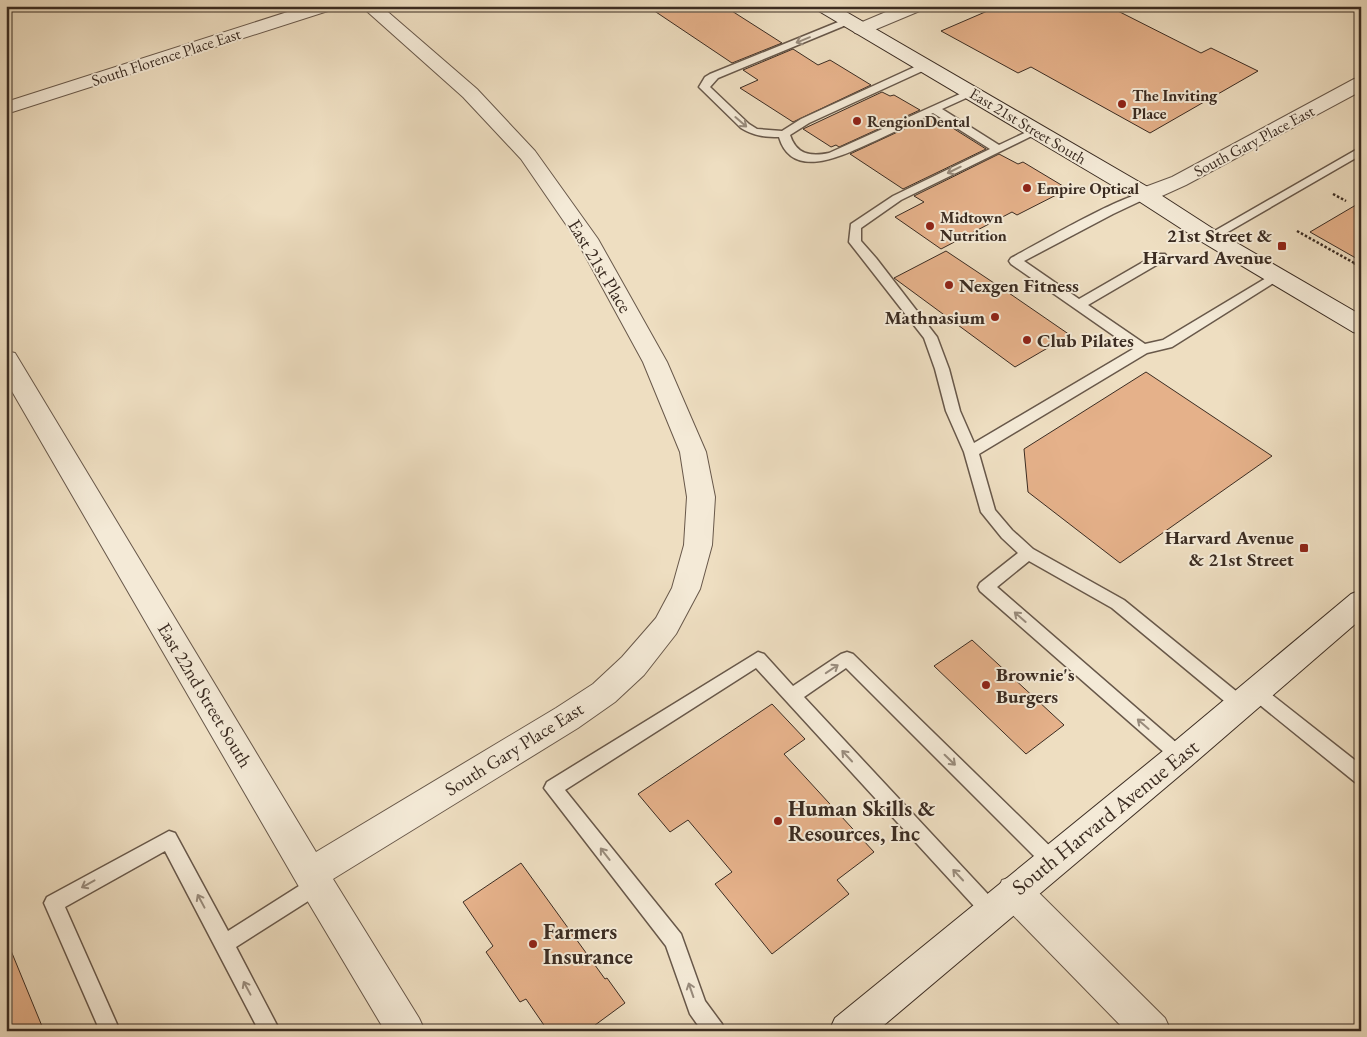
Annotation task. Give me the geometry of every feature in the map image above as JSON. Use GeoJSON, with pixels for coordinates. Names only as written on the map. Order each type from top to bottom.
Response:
{"type":"FeatureCollection","features":[{"type":"Feature","properties":{"kind":"street","name":"South Florence Place East"},"geometry":{"type":"LineString","coordinates":[[6,108],[325,6]]}},
{"type":"Feature","properties":{"kind":"street","name":"East 21st Place"},"geometry":{"type":"LineString","coordinates":[[370,6],[470,93],[528,155],[587,239],[655,362],[693,452],[701,498],[698,545],[686,589]]}},
{"type":"Feature","properties":{"kind":"street","name":"East 21st Street South"},"geometry":{"type":"LineString","coordinates":[[822,6],[1037,131],[1210,237],[1360,325]]}},
{"type":"Feature","properties":{"kind":"street"},"geometry":{"type":"LineString","coordinates":[[854,25],[916,6]]}},
{"type":"Feature","properties":{"kind":"street","name":"South Gary Place East"},"geometry":{"type":"LineString","coordinates":[[1145,196],[1179,181],[1361,83]]}},
{"type":"Feature","properties":{"kind":"street","name":"East 22nd Street South"},"geometry":{"type":"LineString","coordinates":[[6,359],[14,389],[406,1031]]}},
{"type":"Feature","properties":{"kind":"street","name":"South Gary Place East"},"geometry":{"type":"LineString","coordinates":[[314,880],[604,693],[633,666],[666,626],[686,589]]}},
{"type":"Feature","properties":{"kind":"street","name":"South Harvard Avenue East"},"geometry":{"type":"LineString","coordinates":[[848,1031],[1002,901],[1180,756],[1361,602]]}},
{"type":"Feature","properties":{"kind":"street"},"geometry":{"type":"LineString","coordinates":[[1002,901],[1152,1031]]}},
{"type":"Feature","properties":{"kind":"lane"},"geometry":{"type":"LineString","coordinates":[[854,25],[714,76],[705,83],[704,87],[745,126],[763,134],[784,134],[805,121],[925,66]]}},
{"type":"Feature","properties":{"kind":"lane"},"geometry":{"type":"LineString","coordinates":[[784,134],[790,149],[800,156],[816,160],[832,156],[971,92]]}},
{"type":"Feature","properties":{"kind":"lane"},"geometry":{"type":"LineString","coordinates":[[934,109],[998,149]]}},
{"type":"Feature","properties":{"kind":"lane"},"geometry":{"type":"LineString","coordinates":[[1037,131],[896,198],[855,227],[855,242],[872,261],[899,299],[930,337],[942,369],[953,411],[971,452],[988,512],[1007,534],[1028,553],[1118,604],[1361,776]]}},
{"type":"Feature","properties":{"kind":"lane"},"geometry":{"type":"LineString","coordinates":[[1210,237],[1361,150]]}},
{"type":"Feature","properties":{"kind":"lane"},"geometry":{"type":"LineString","coordinates":[[1143,349],[1015,262],[1109,211],[1145,196]]}},
{"type":"Feature","properties":{"kind":"lane"},"geometry":{"type":"LineString","coordinates":[[1078,305],[1161,257]]}},
{"type":"Feature","properties":{"kind":"lane"},"geometry":{"type":"LineString","coordinates":[[971,452],[1143,349],[1167,344],[1277,277]]}},
{"type":"Feature","properties":{"kind":"lane"},"geometry":{"type":"LineString","coordinates":[[1028,553],[986,587],[1180,756]]}},
{"type":"Feature","properties":{"kind":"lane"},"geometry":{"type":"LineString","coordinates":[[715,1031],[697,1007],[674,941],[553,788],[758,659],[791,696],[1002,901]]}},
{"type":"Feature","properties":{"kind":"lane"},"geometry":{"type":"LineString","coordinates":[[791,696],[847,659],[1052,860]]}},
{"type":"Feature","properties":{"kind":"lane"},"geometry":{"type":"LineString","coordinates":[[110,1031],[54,903],[169,839],[270,1031]]}},
{"type":"Feature","properties":{"kind":"lane"},"geometry":{"type":"LineString","coordinates":[[224,944],[314,880]]}},
{"type":"Feature","properties":{"kind":"path"},"geometry":{"type":"LineString","coordinates":[[1297,231],[1358,265]]}},
{"type":"Feature","properties":{"kind":"building"},"geometry":{"type":"Polygon","coordinates":[[[647,6],[724,6],[782,43],[732,63],[647,6]]]}},
{"type":"Feature","properties":{"kind":"building"},"geometry":{"type":"Polygon","coordinates":[[[999,6],[1108,6],[1201,53],[1211,48],[1258,71],[1150,133],[1031,67],[1018,73],[941,31],[999,6]]]}},
{"type":"Feature","properties":{"kind":"building"},"geometry":{"type":"Polygon","coordinates":[[[793,49],[818,65],[830,60],[871,85],[793,122],[740,88],[758,80],[743,70],[793,49]]]}},
{"type":"Feature","properties":{"kind":"building","name":"RengionDental"},"geometry":{"type":"Polygon","coordinates":[[[882,92],[890,96],[894,95],[920,110],[839,147],[836,145],[831,147],[803,129],[882,92]]]}},
{"type":"Feature","properties":{"kind":"building"},"geometry":{"type":"Polygon","coordinates":[[[930,117],[938,121],[940,120],[986,149],[903,189],[850,154],[930,117]]]}},
{"type":"Feature","properties":{"kind":"building"},"geometry":{"type":"Polygon","coordinates":[[[999,154],[1018,164],[1023,162],[1068,189],[1017,215],[1012,212],[941,249],[895,217],[924,202],[914,196],[999,154]]]}},
{"type":"Feature","properties":{"kind":"building"},"geometry":{"type":"Polygon","coordinates":[[[1361,202],[1361,261],[1310,232],[1361,202]]]}},
{"type":"Feature","properties":{"kind":"building"},"geometry":{"type":"Polygon","coordinates":[[[946,251],[1070,335],[1015,367],[894,278],[946,251]]]}},
{"type":"Feature","properties":{"kind":"building"},"geometry":{"type":"Polygon","coordinates":[[[1146,372],[1272,456],[1120,563],[1028,492],[1024,449],[1146,372]]]}},
{"type":"Feature","properties":{"kind":"building","name":"Brownie's Burgers"},"geometry":{"type":"Polygon","coordinates":[[[972,640],[1064,725],[1026,754],[934,666],[972,640]]]}},
{"type":"Feature","properties":{"kind":"building","name":"Human Skills & Resources, Inc"},"geometry":{"type":"Polygon","coordinates":[[[772,704],[805,739],[784,754],[874,852],[837,880],[849,894],[772,954],[715,884],[732,872],[688,820],[670,832],[638,794],[772,704]]]}},
{"type":"Feature","properties":{"kind":"building","name":"Farmers Insurance"},"geometry":{"type":"Polygon","coordinates":[[[521,863],[605,979],[607,978],[625,1003],[587,1031],[548,1031],[526,999],[520,1002],[486,952],[493,946],[463,902],[521,863]]]}},
{"type":"Feature","properties":{"kind":"building"},"geometry":{"type":"Polygon","coordinates":[[[7,941],[44,1031],[6,1031],[7,941]]]}},
{"type":"Feature","properties":{"kind":"place","name":"The Inviting Place"},"geometry":{"type":"Point","coordinates":[1122,104]}},
{"type":"Feature","properties":{"kind":"place","name":"RengionDental"},"geometry":{"type":"Point","coordinates":[857,121]}},
{"type":"Feature","properties":{"kind":"place","name":"Empire Optical"},"geometry":{"type":"Point","coordinates":[1027,188]}},
{"type":"Feature","properties":{"kind":"place","name":"Midtown Nutrition"},"geometry":{"type":"Point","coordinates":[930,226]}},
{"type":"Feature","properties":{"kind":"place","name":"21st Street & Harvard Avenue"},"geometry":{"type":"Point","coordinates":[1282,246]}},
{"type":"Feature","properties":{"kind":"place","name":"Nexgen Fitness"},"geometry":{"type":"Point","coordinates":[949,285]}},
{"type":"Feature","properties":{"kind":"place","name":"Mathnasium"},"geometry":{"type":"Point","coordinates":[995,317]}},
{"type":"Feature","properties":{"kind":"place","name":"Club Pilates"},"geometry":{"type":"Point","coordinates":[1027,340]}},
{"type":"Feature","properties":{"kind":"place","name":"Harvard Avenue & 21st Street"},"geometry":{"type":"Point","coordinates":[1304,548]}},
{"type":"Feature","properties":{"kind":"place","name":"Brownie's Burgers"},"geometry":{"type":"Point","coordinates":[986,685]}},
{"type":"Feature","properties":{"kind":"place","name":"Human Skills & Resources, Inc"},"geometry":{"type":"Point","coordinates":[778,821]}},
{"type":"Feature","properties":{"kind":"place","name":"Farmers Insurance"},"geometry":{"type":"Point","coordinates":[533,944]}}]}
